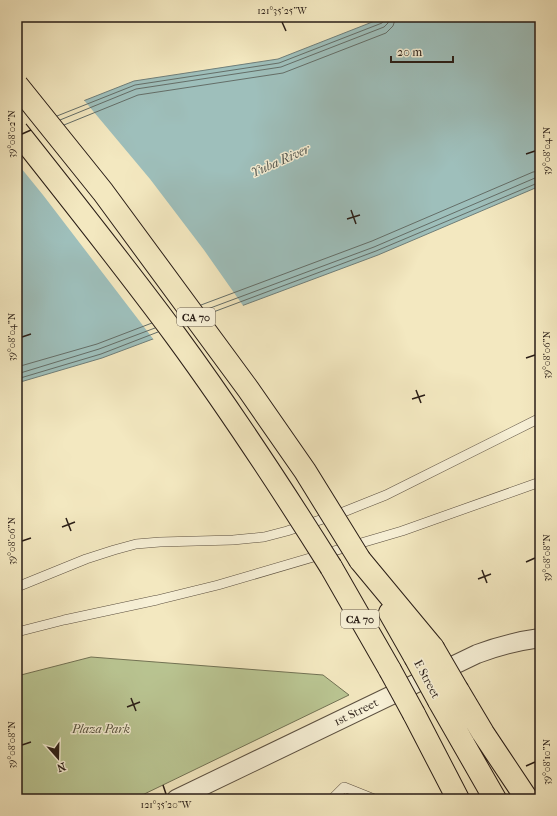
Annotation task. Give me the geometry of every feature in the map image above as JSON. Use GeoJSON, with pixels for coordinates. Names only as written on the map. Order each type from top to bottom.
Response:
{"type":"FeatureCollection","features":[{"type":"Feature","properties":{"kind":"highway","name":"E Street"},"geometry":{"type":"LineString","coordinates":[[17,85],[102,192],[248,389],[305,471],[360,560],[424,653],[439,701],[495,799]]}},
{"type":"Feature","properties":{"kind":"highway","name":"CA 70"},"geometry":{"type":"LineString","coordinates":[[17,131],[176,336],[285,494],[331,567],[390,670],[458,799]]}},
{"type":"Feature","properties":{"kind":"highway"},"geometry":{"type":"LineString","coordinates":[[424,653],[458,691],[483,733],[526,799]]}},
{"type":"Feature","properties":{"kind":"street","name":"1st Street"},"geometry":{"type":"LineString","coordinates":[[176,799],[477,654],[502,645],[540,638]]}},
{"type":"Feature","properties":{"kind":"lane"},"geometry":{"type":"LineString","coordinates":[[17,587],[93,557],[136,544],[167,541],[233,540],[264,537],[287,531],[341,513],[392,493],[540,418]]}},
{"type":"Feature","properties":{"kind":"lane"},"geometry":{"type":"LineString","coordinates":[[17,632],[218,585],[402,531],[540,482]]}},
{"type":"Feature","properties":{"kind":"lane"},"geometry":{"type":"LineString","coordinates":[[332,799],[344,787],[374,799]]}},
{"type":"Feature","properties":{"kind":"green space","name":"Plaza Park"},"geometry":{"type":"Polygon","coordinates":[[[91,657],[323,675],[349,695],[134,799],[17,799],[17,676],[91,657]]]}},
{"type":"Feature","properties":{"kind":"water","name":"Yuba River"},"geometry":{"type":"Polygon","coordinates":[[[385,17],[540,17],[540,186],[378,255],[102,358],[17,383],[17,127],[134,81],[278,59],[385,17]]]}},
{"type":"Feature","properties":{"kind":"pier"},"geometry":{"type":"Polygon","coordinates":[[[83,99],[150,179],[204,250],[244,307],[154,340],[17,163],[17,125],[83,99]]]}}]}
